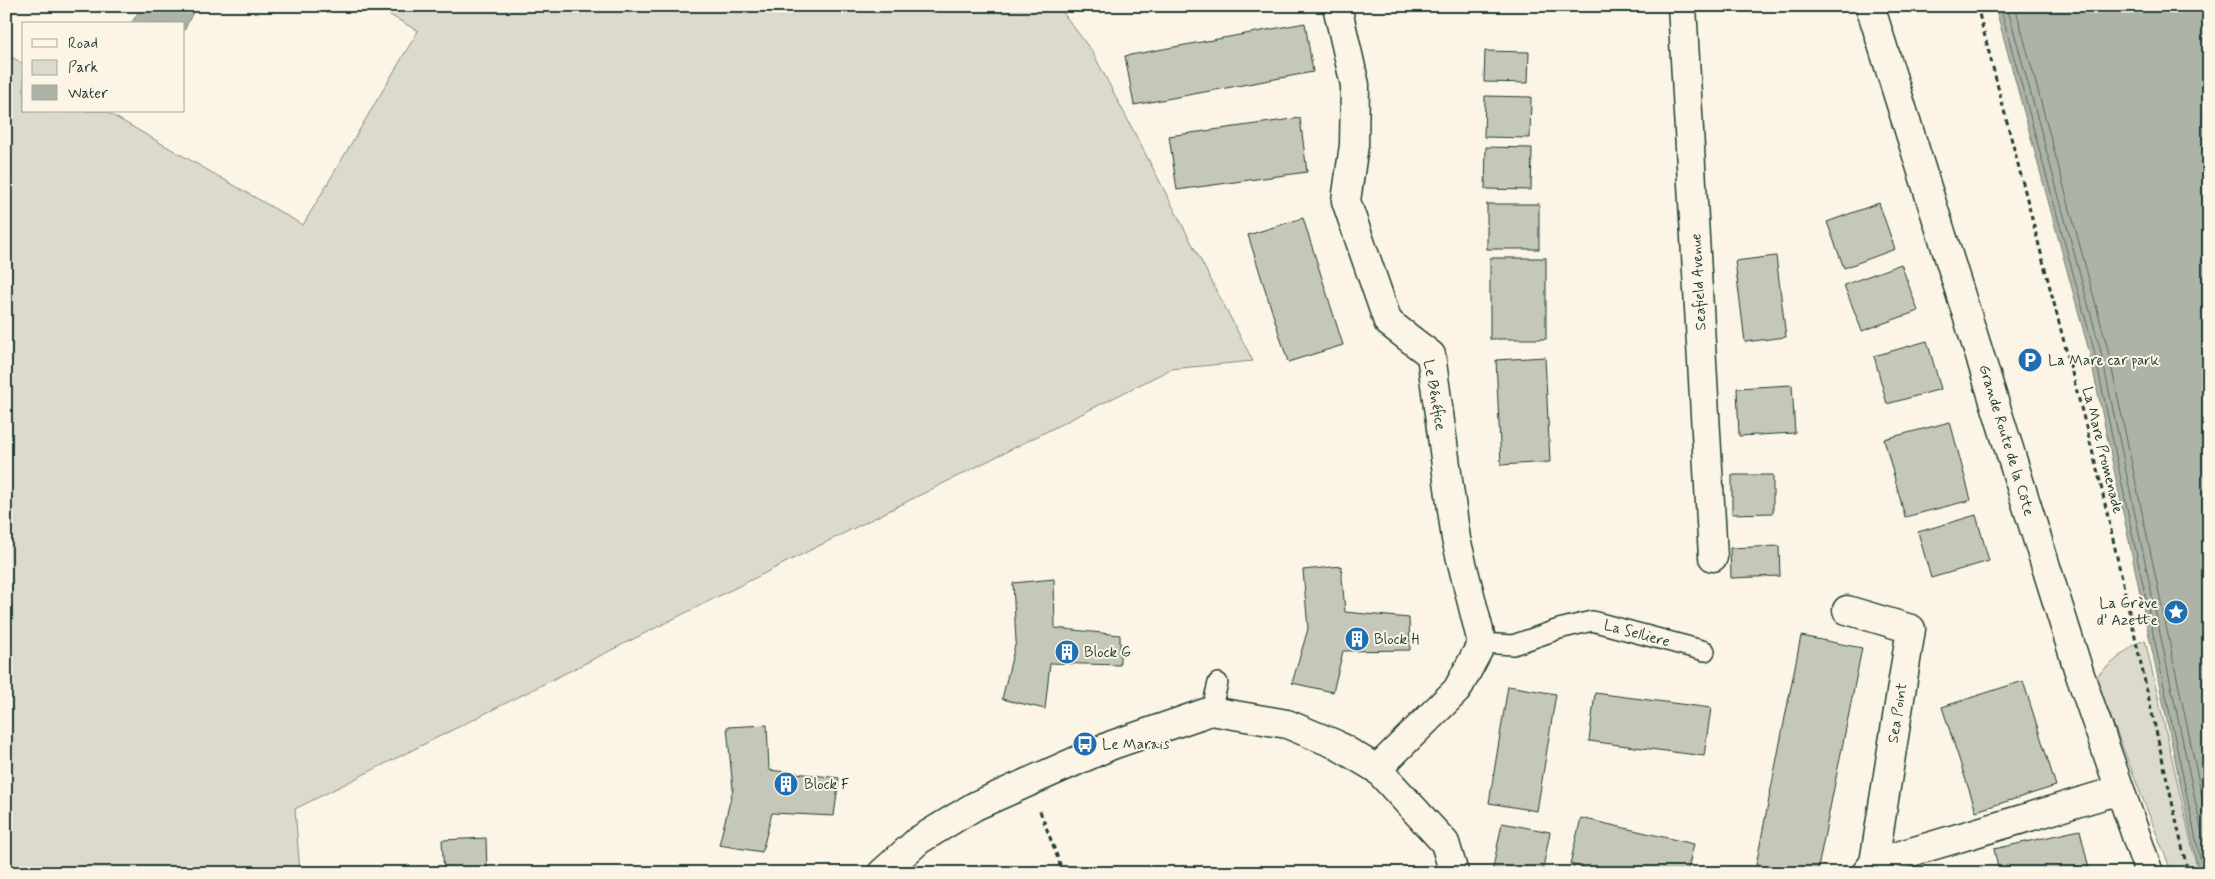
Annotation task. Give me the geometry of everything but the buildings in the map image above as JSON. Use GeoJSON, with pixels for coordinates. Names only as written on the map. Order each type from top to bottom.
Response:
{"type":"FeatureCollection","features":[{"type":"Feature","properties":{"kind":"street","name":"Le Bénéfice"},"geometry":{"type":"LineString","coordinates":[[1336,6],[1355,86],[1354,145],[1346,201],[1388,322],[1431,355],[1456,539],[1482,643]]}},
{"type":"Feature","properties":{"kind":"street","name":"Seafield Avenue"},"geometry":{"type":"LineString","coordinates":[[1682,6],[1713,557]]}},
{"type":"Feature","properties":{"kind":"street","name":"Grande Route de la Côte"},"geometry":{"type":"LineString","coordinates":[[1870,6],[1900,96],[2080,675],[2149,873]]}},
{"type":"Feature","properties":{"kind":"street","name":"Sea Point"},"geometry":{"type":"LineString","coordinates":[[1847,610],[1911,630],[1870,868],[2120,790]]}},
{"type":"Feature","properties":{"kind":"street"},"geometry":{"type":"LineString","coordinates":[[1377,769],[1458,690],[1482,643]]}},
{"type":"Feature","properties":{"kind":"street"},"geometry":{"type":"LineString","coordinates":[[882,873],[919,840],[975,806],[1112,745],[1211,711],[1287,724],[1335,744],[1377,769],[1445,843],[1454,873]]}},
{"type":"Feature","properties":{"kind":"lane","name":"La Selliere"},"geometry":{"type":"LineString","coordinates":[[1482,643],[1513,644],[1558,629],[1592,621],[1705,651]]}},
{"type":"Feature","properties":{"kind":"lane"},"geometry":{"type":"LineString","coordinates":[[1211,711],[1218,683]]}},
{"type":"Feature","properties":{"kind":"path","name":"La Mare Promenade"},"geometry":{"type":"LineString","coordinates":[[1977,6],[2099,477],[2188,873]]}},
{"type":"Feature","properties":{"kind":"path"},"geometry":{"type":"LineString","coordinates":[[1029,782],[1060,864],[1054,873]]}},
{"type":"Feature","properties":{"kind":"green space"},"geometry":{"type":"Polygon","coordinates":[[[374,6],[1058,6],[1093,53],[1253,361],[1171,369],[295,809],[300,873],[6,873],[6,54],[22,63],[22,112],[107,112],[303,225],[418,31],[374,6]]]}},
{"type":"Feature","properties":{"kind":"green space"},"geometry":{"type":"Polygon","coordinates":[[[2145,640],[2198,873],[2172,873],[2095,677],[2135,644],[2145,640]]]}},
{"type":"Feature","properties":{"kind":"water"},"geometry":{"type":"Polygon","coordinates":[[[142,6],[196,6],[185,29],[185,22],[132,22],[142,6]]]}},
{"type":"Feature","properties":{"kind":"water","name":"La Grève d’ Azette"},"geometry":{"type":"Polygon","coordinates":[[[1995,6],[2209,6],[2209,873],[2199,873],[2089,351],[1995,6]]]}},
{"type":"Feature","properties":{"kind":"place","name":"La Mare car park"},"geometry":{"type":"Point","coordinates":[2030,360]}},
{"type":"Feature","properties":{"kind":"place","name":"La Grève d’ Azette"},"geometry":{"type":"Point","coordinates":[2176,612]}},
{"type":"Feature","properties":{"kind":"place","name":"Block H"},"geometry":{"type":"Point","coordinates":[1357,639]}},
{"type":"Feature","properties":{"kind":"place","name":"Block G"},"geometry":{"type":"Point","coordinates":[1067,652]}},
{"type":"Feature","properties":{"kind":"place","name":"Le Marais"},"geometry":{"type":"Point","coordinates":[1085,744]}},
{"type":"Feature","properties":{"kind":"place","name":"Block F"},"geometry":{"type":"Point","coordinates":[786,784]}}]}
